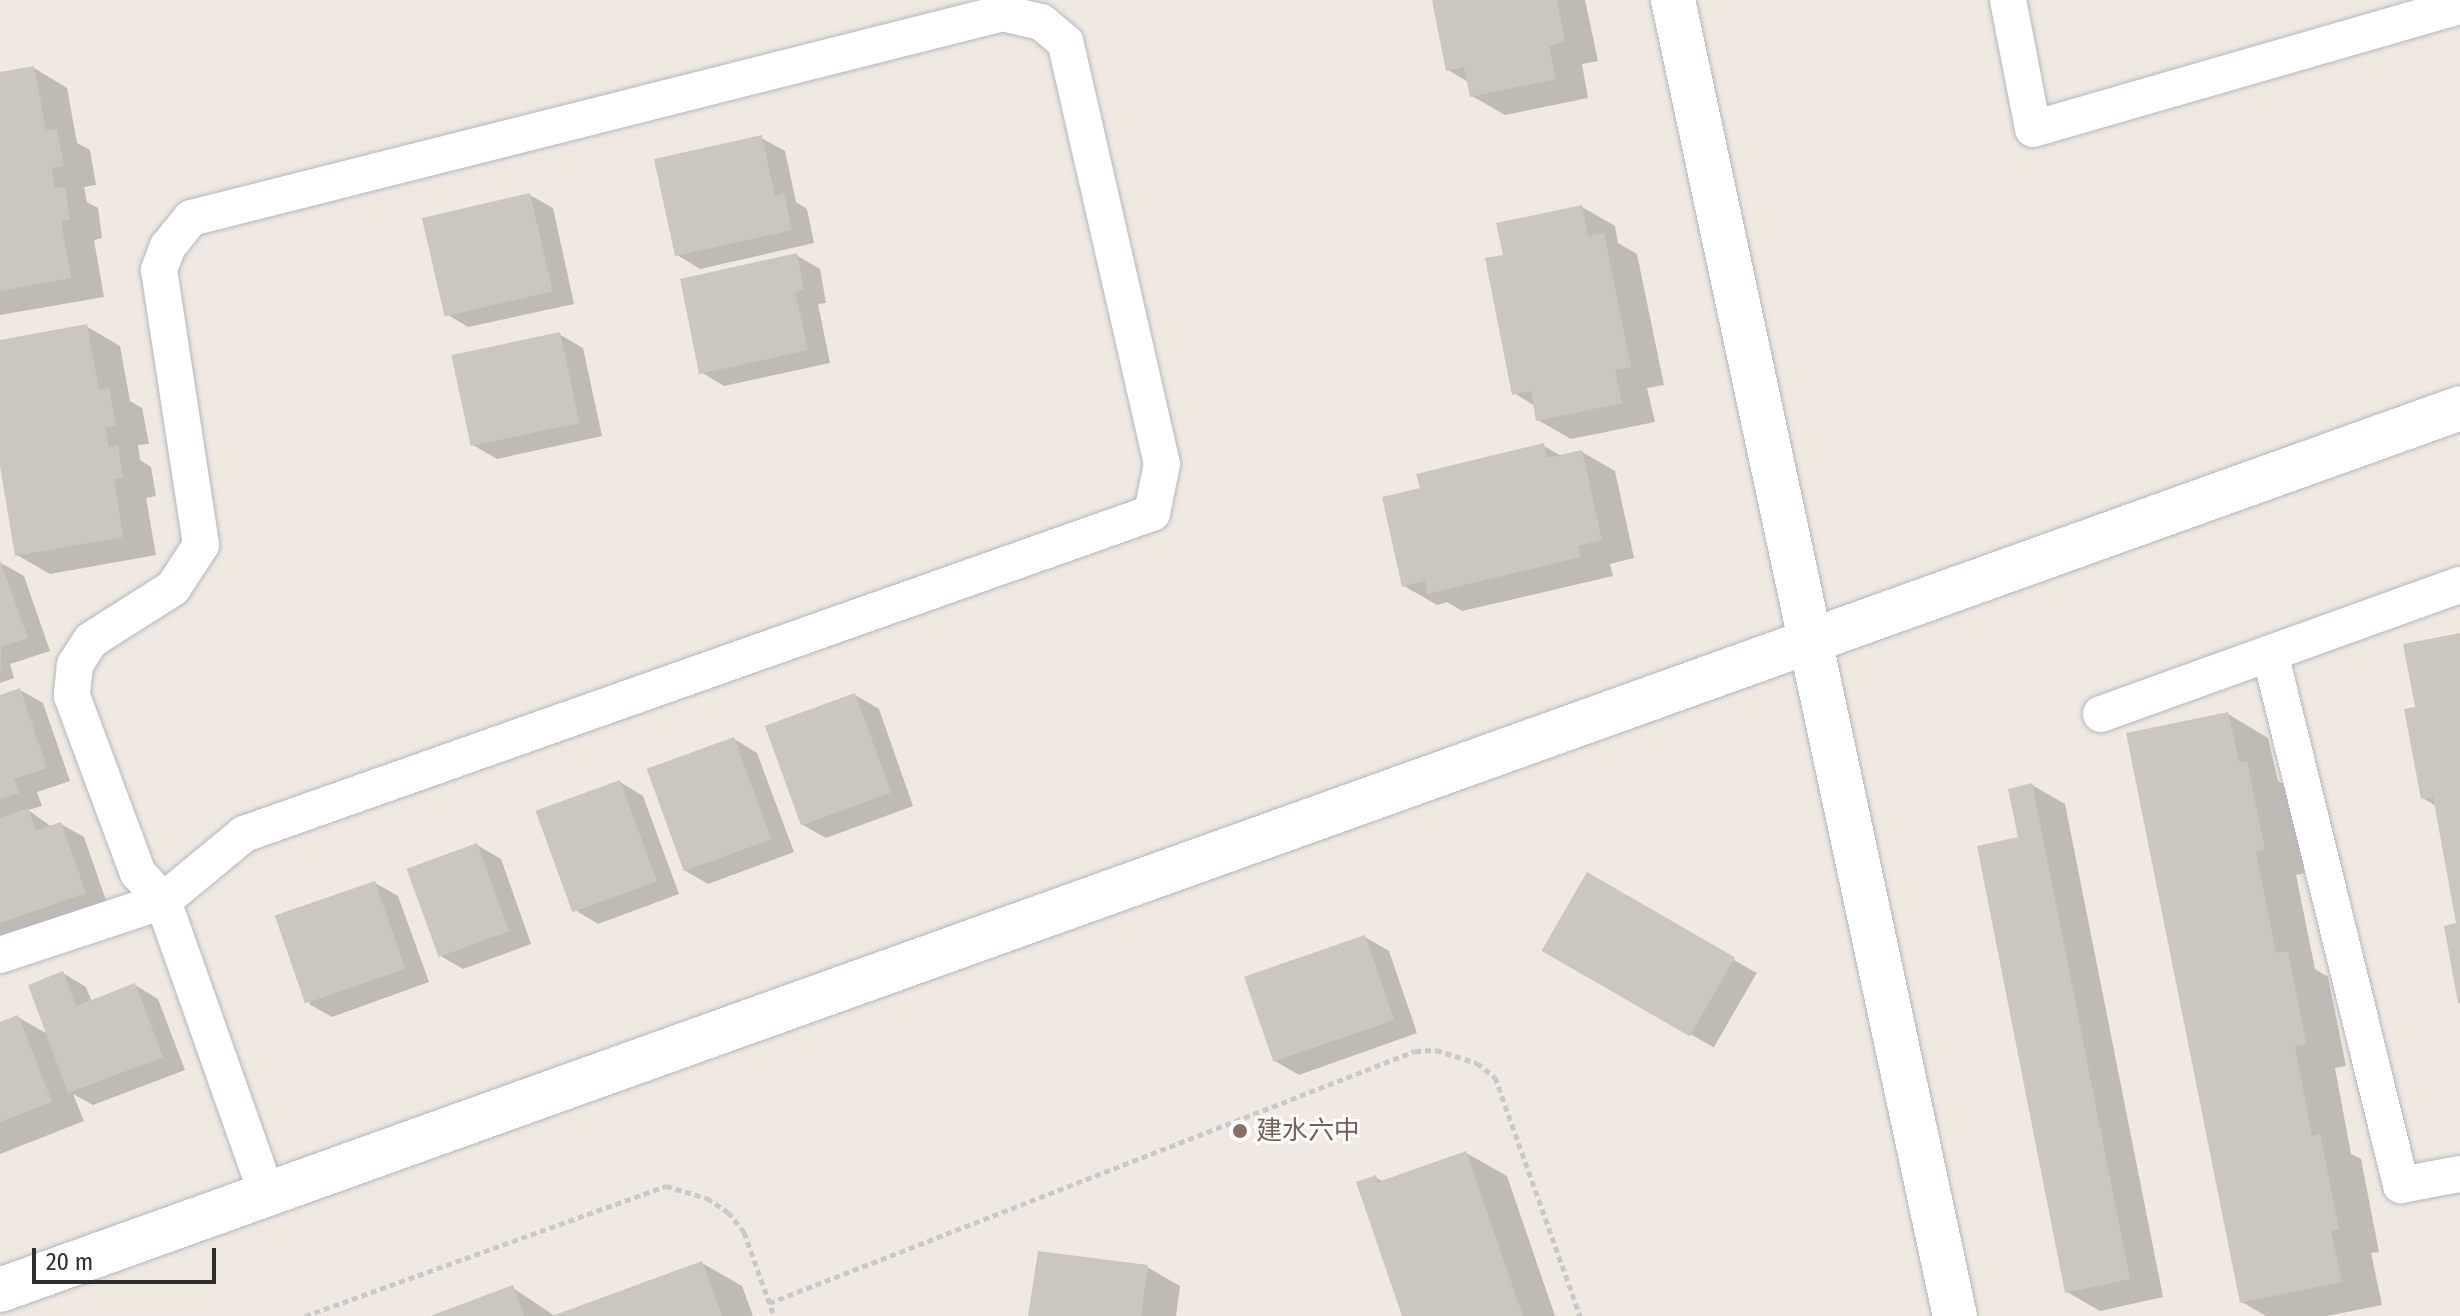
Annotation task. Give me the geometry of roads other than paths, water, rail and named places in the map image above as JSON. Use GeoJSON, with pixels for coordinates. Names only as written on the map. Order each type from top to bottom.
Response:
{"type":"FeatureCollection","features":[{"type":"Feature","properties":{"kind":"street"},"geometry":{"type":"LineString","coordinates":[[1673,0],[1955,1316]]}},
{"type":"Feature","properties":{"kind":"street"},"geometry":{"type":"LineString","coordinates":[[0,1290],[2460,408]]}},
{"type":"Feature","properties":{"kind":"lane"},"geometry":{"type":"LineString","coordinates":[[2008,0],[2033,129],[2460,6]]}},
{"type":"Feature","properties":{"kind":"lane"},"geometry":{"type":"LineString","coordinates":[[0,955],[163,901],[244,834],[1152,513],[1162,464],[1065,42],[1041,22],[1003,13],[191,218],[168,246],[159,270],[201,545],[173,588],[91,640],[72,680],[72,696],[138,873],[163,901],[267,1195]]}},
{"type":"Feature","properties":{"kind":"lane"},"geometry":{"type":"LineString","coordinates":[[2101,714],[2460,585]]}},
{"type":"Feature","properties":{"kind":"lane"},"geometry":{"type":"LineString","coordinates":[[2270,653],[2401,1185],[2460,1174]]}},
{"type":"Feature","properties":{"kind":"place","name":"建水六中"},"geometry":{"type":"Point","coordinates":[1240,1131]}}]}
